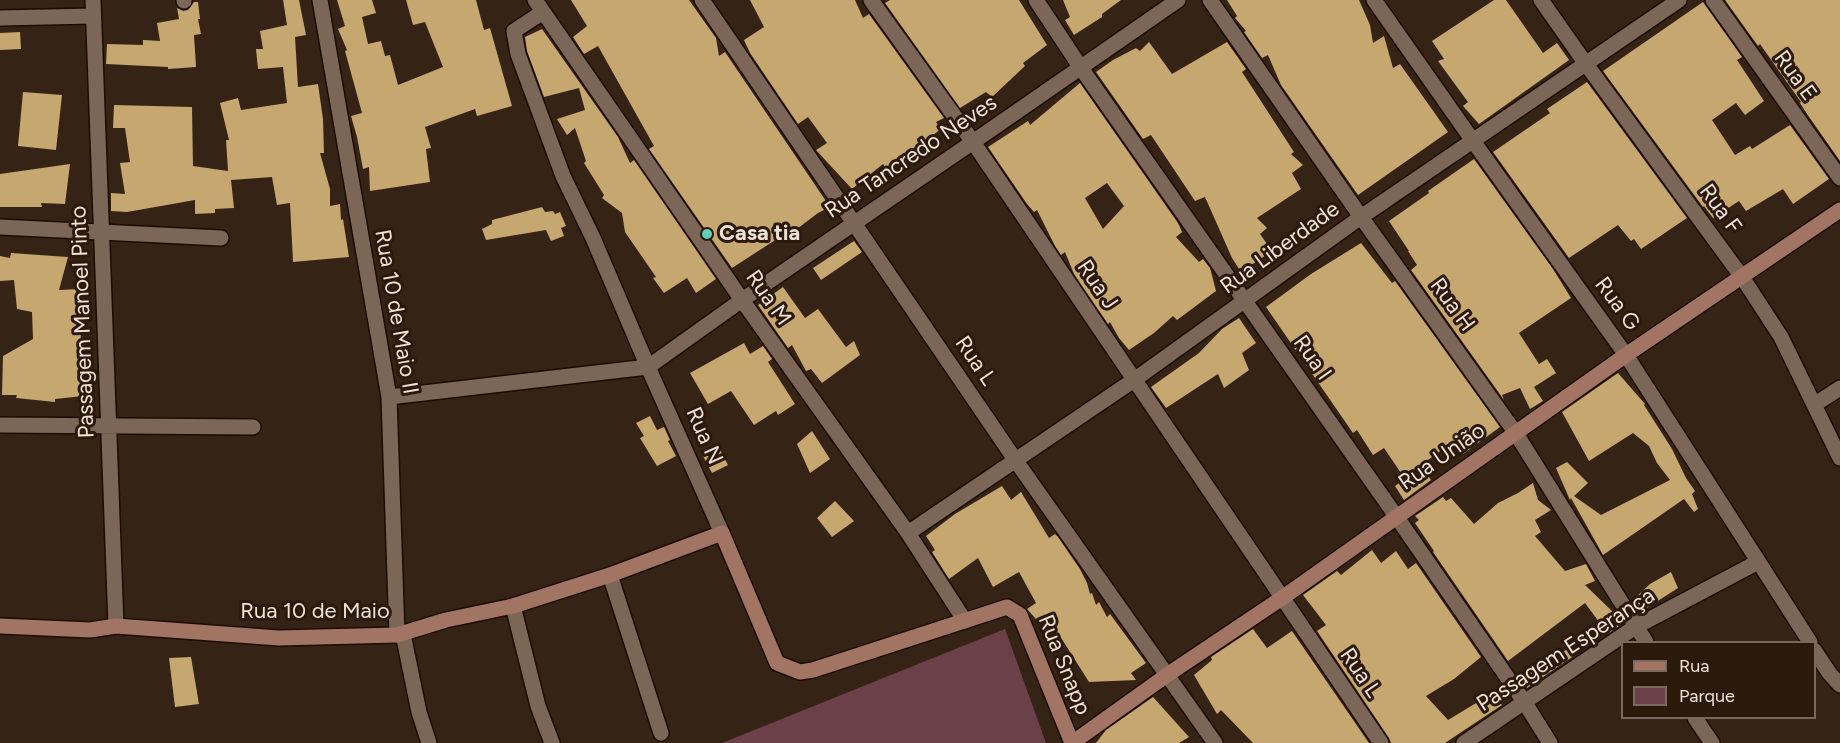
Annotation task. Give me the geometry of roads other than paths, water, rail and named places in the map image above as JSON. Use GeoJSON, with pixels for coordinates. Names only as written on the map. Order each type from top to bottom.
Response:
{"type":"FeatureCollection","features":[{"type":"Feature","properties":{"kind":"main road","name":"Rua União"},"geometry":{"type":"LineString","coordinates":[[1072,743],[1167,675],[1282,598],[1515,432],[1840,210]]}},
{"type":"Feature","properties":{"kind":"main road","name":"Rua 10 de Maio"},"geometry":{"type":"LineString","coordinates":[[0,626],[90,630],[116,626],[279,638],[400,634],[446,620],[513,606],[610,575],[722,533]]}},
{"type":"Feature","properties":{"kind":"main road","name":"Rua N"},"geometry":{"type":"LineString","coordinates":[[722,533],[777,663],[800,672],[813,670],[1010,607]]}},
{"type":"Feature","properties":{"kind":"main road","name":"Rua Snapp"},"geometry":{"type":"LineString","coordinates":[[1010,607],[1020,615],[1072,743]]}},
{"type":"Feature","properties":{"kind":"street","name":"Rua 10 de Maio II"},"geometry":{"type":"LineString","coordinates":[[320,0],[389,397],[400,634],[429,743]]}},
{"type":"Feature","properties":{"kind":"street","name":"Rua L"},"geometry":{"type":"LineString","coordinates":[[702,0],[1016,461],[1215,743]]}},
{"type":"Feature","properties":{"kind":"street","name":"Rua J"},"geometry":{"type":"LineString","coordinates":[[872,0],[973,142],[1282,598]]}},
{"type":"Feature","properties":{"kind":"street","name":"Rua I"},"geometry":{"type":"LineString","coordinates":[[1036,0],[1396,516],[1550,743]]}},
{"type":"Feature","properties":{"kind":"street","name":"Rua Tancredo Neves"},"geometry":{"type":"LineString","coordinates":[[389,397],[648,367],[1178,0]]}},
{"type":"Feature","properties":{"kind":"street","name":"Rua H"},"geometry":{"type":"LineString","coordinates":[[1210,0],[1361,217],[1515,432],[1645,641]]}},
{"type":"Feature","properties":{"kind":"street","name":"Rua G"},"geometry":{"type":"LineString","coordinates":[[1374,0],[1626,355],[1809,641]]}},
{"type":"Feature","properties":{"kind":"street","name":"Rua F"},"geometry":{"type":"LineString","coordinates":[[1541,0],[1742,277],[1781,337],[1840,458]]}},
{"type":"Feature","properties":{"kind":"street","name":"Rua Liberdade"},"geometry":{"type":"LineString","coordinates":[[908,533],[1134,380],[1361,217],[1679,0]]}},
{"type":"Feature","properties":{"kind":"street","name":"Rua E"},"geometry":{"type":"LineString","coordinates":[[1713,0],[1840,178]]}},
{"type":"Feature","properties":{"kind":"street","name":"Rua M"},"geometry":{"type":"LineString","coordinates":[[539,6],[742,300],[908,533],[964,621]]}},
{"type":"Feature","properties":{"kind":"street","name":"Rua N"},"geometry":{"type":"LineString","coordinates":[[539,6],[514,31],[518,54],[562,176],[593,238],[722,533]]}},
{"type":"Feature","properties":{"kind":"street"},"geometry":{"type":"LineString","coordinates":[[0,18],[93,8]]}},
{"type":"Feature","properties":{"kind":"street","name":"Passagem Manoel Pinto"},"geometry":{"type":"LineString","coordinates":[[93,8],[116,626]]}},
{"type":"Feature","properties":{"kind":"street"},"geometry":{"type":"LineString","coordinates":[[0,227],[221,238]]}},
{"type":"Feature","properties":{"kind":"street"},"geometry":{"type":"LineString","coordinates":[[1814,405],[1840,388]]}},
{"type":"Feature","properties":{"kind":"street"},"geometry":{"type":"LineString","coordinates":[[0,425],[253,427]]}},
{"type":"Feature","properties":{"kind":"street","name":"Passagem Esperança"},"geometry":{"type":"LineString","coordinates":[[1464,743],[1635,627],[1758,562]]}},
{"type":"Feature","properties":{"kind":"street"},"geometry":{"type":"LineString","coordinates":[[610,575],[661,733]]}},
{"type":"Feature","properties":{"kind":"street","name":"Rua L"},"geometry":{"type":"LineString","coordinates":[[1282,598],[1380,743]]}},
{"type":"Feature","properties":{"kind":"street"},"geometry":{"type":"LineString","coordinates":[[513,606],[538,706],[552,743]]}},
{"type":"Feature","properties":{"kind":"street"},"geometry":{"type":"LineString","coordinates":[[1816,652],[1840,685]]}},
{"type":"Feature","properties":{"kind":"street"},"geometry":{"type":"LineString","coordinates":[[1696,719],[1712,743]]}},
{"type":"Feature","properties":{"kind":"place","name":"Casa tia"},"geometry":{"type":"Point","coordinates":[707,234]}}]}
